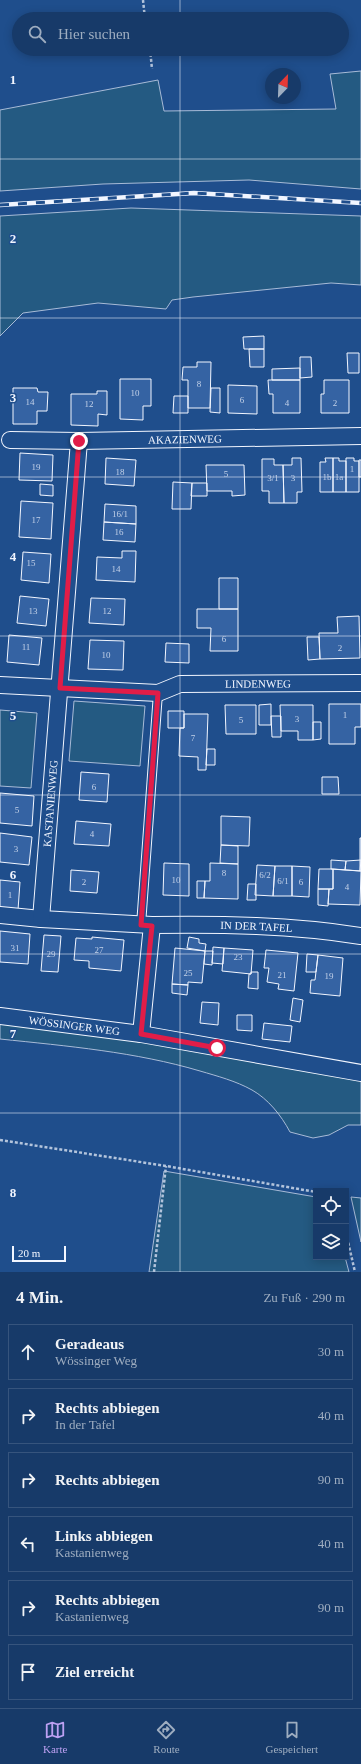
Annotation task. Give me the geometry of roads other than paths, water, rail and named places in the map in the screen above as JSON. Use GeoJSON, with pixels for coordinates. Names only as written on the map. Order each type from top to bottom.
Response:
{"type":"FeatureCollection","features":[{"type":"Feature","properties":{"kind":"street","name":"AKAZIENWEG"},"geometry":{"type":"LineString","coordinates":[[10,440],[79,441],[361,436]]}},
{"type":"Feature","properties":{"kind":"street","name":"KASTANIENWEG"},"geometry":{"type":"LineString","coordinates":[[41,919],[79,441]]}},
{"type":"Feature","properties":{"kind":"street","name":"LINDENWEG"},"geometry":{"type":"LineString","coordinates":[[158,693],[180,684],[361,683]]}},
{"type":"Feature","properties":{"kind":"street"},"geometry":{"type":"LineString","coordinates":[[0,685],[158,693]]}},
{"type":"Feature","properties":{"kind":"street","name":"IN DER TAFEL"},"geometry":{"type":"LineString","coordinates":[[0,915],[146,925],[216,924],[337,932],[361,936]]}},
{"type":"Feature","properties":{"kind":"street"},"geometry":{"type":"LineString","coordinates":[[141,1034],[146,925]]}},
{"type":"Feature","properties":{"kind":"street","name":"WÖSSINGER WEG"},"geometry":{"type":"LineString","coordinates":[[0,1016],[141,1034],[361,1073]]}},
{"type":"Feature","properties":{"kind":"lane"},"geometry":{"type":"LineString","coordinates":[[146,925],[158,693]]}},
{"type":"Feature","properties":{"kind":"railway"},"geometry":{"type":"LineString","coordinates":[[0,205],[194,193],[361,203]]}}]}
